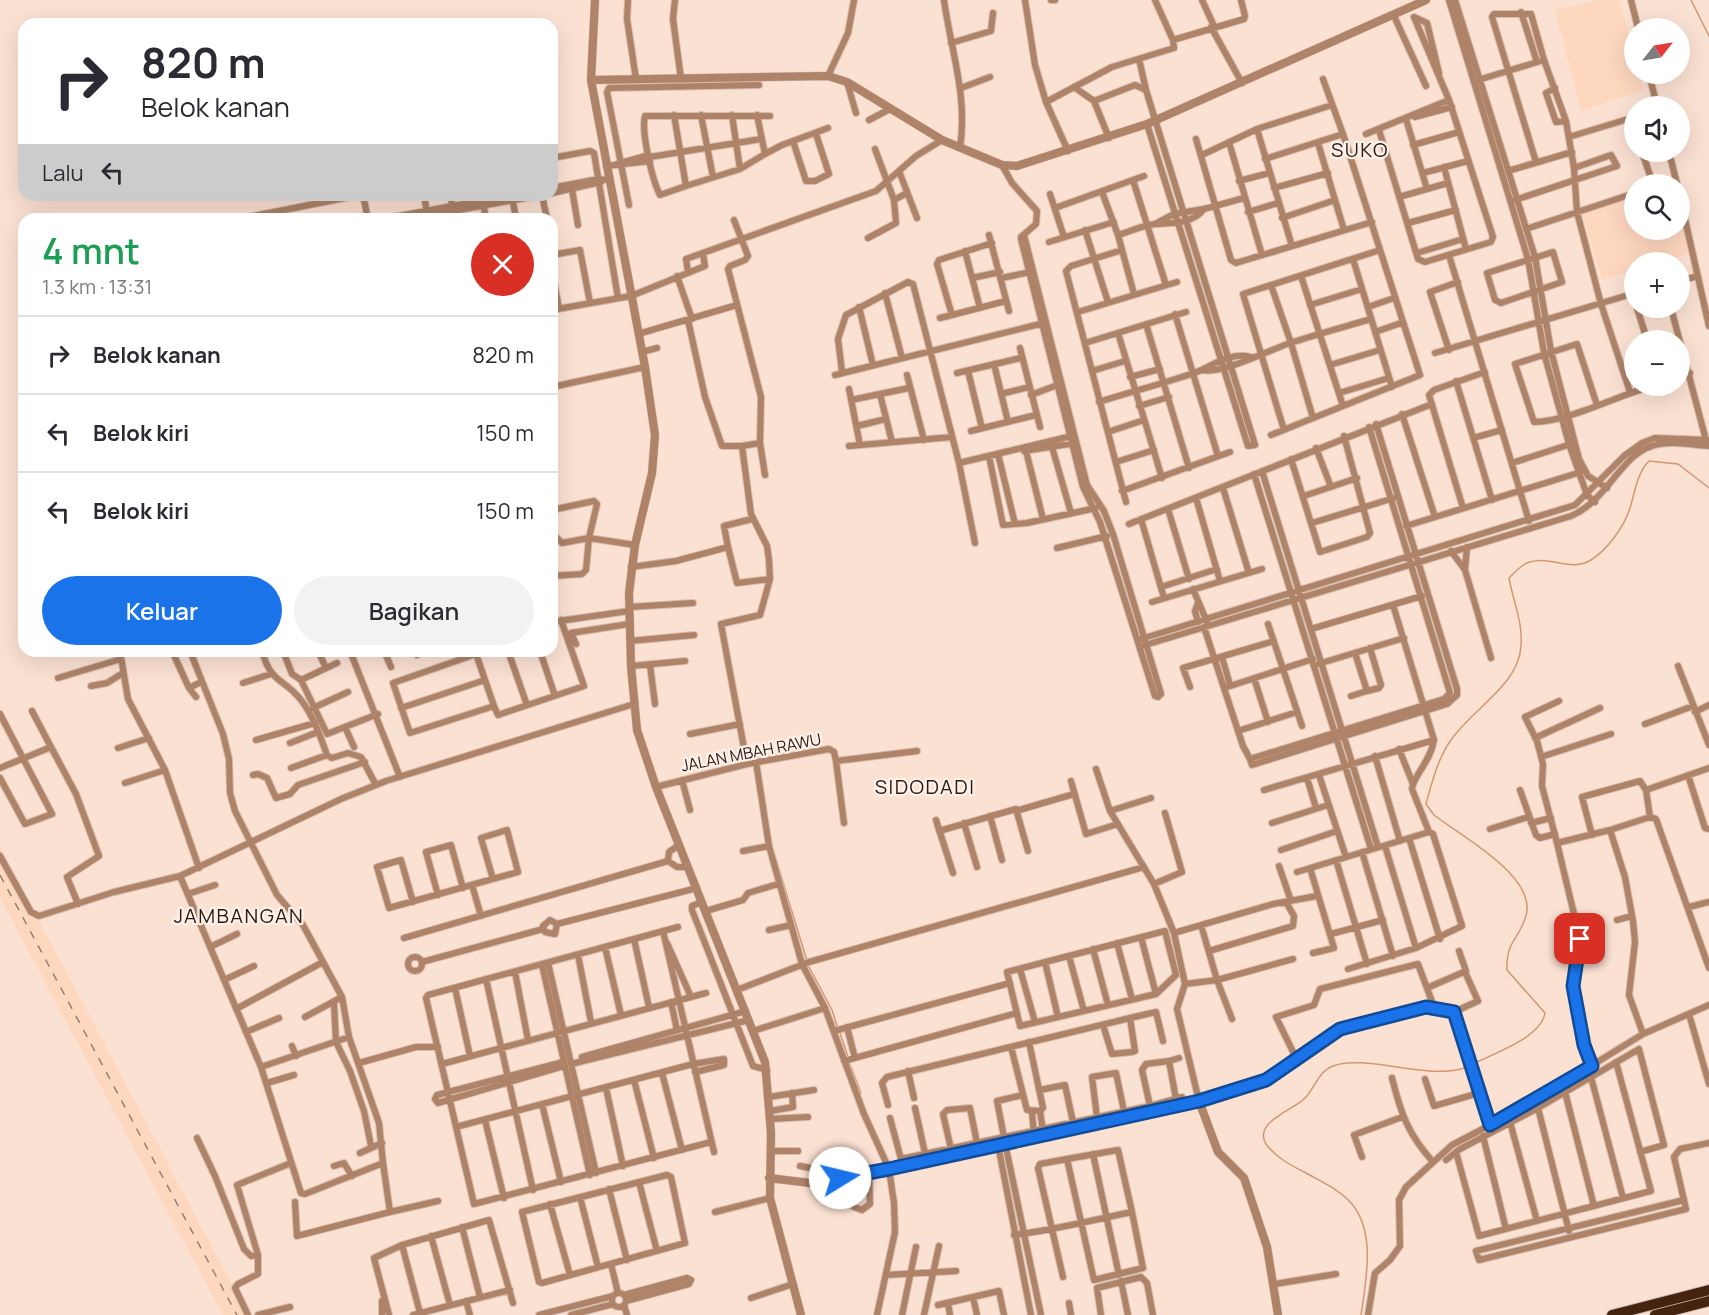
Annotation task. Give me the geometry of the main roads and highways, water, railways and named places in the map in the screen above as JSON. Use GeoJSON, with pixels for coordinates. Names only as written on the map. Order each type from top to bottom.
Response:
{"type":"FeatureCollection","features":[{"type":"Feature","properties":{"kind":"highway"},"geometry":{"type":"LineString","coordinates":[[1688,1296],[1709,1283]]}},
{"type":"Feature","properties":{"kind":"highway"},"geometry":{"type":"LineString","coordinates":[[1612,1315],[1709,1290]]}},
{"type":"Feature","properties":{"kind":"highway"},"geometry":{"type":"LineString","coordinates":[[1655,1315],[1709,1301]]}},
{"type":"Feature","properties":{"kind":"waterway"},"geometry":{"type":"LineString","coordinates":[[1691,0],[1709,36]]}},
{"type":"Feature","properties":{"kind":"waterway"},"geometry":{"type":"LineString","coordinates":[[1473,1064],[1526,1037],[1542,1022],[1545,1013],[1507,970],[1510,947],[1525,919],[1527,904],[1521,889],[1511,874],[1496,860],[1434,815],[1426,804],[1436,770],[1446,747],[1460,729],[1504,685],[1518,660],[1521,628],[1509,578],[1527,563],[1543,561],[1575,565],[1591,560],[1597,555],[1615,537],[1624,523],[1639,477],[1649,461],[1678,464],[1709,488]]}},
{"type":"Feature","properties":{"kind":"waterway"},"geometry":{"type":"LineString","coordinates":[[775,856],[807,961]]}},
{"type":"Feature","properties":{"kind":"waterway"},"geometry":{"type":"LineString","coordinates":[[808,965],[832,1010],[838,1029]]}},
{"type":"Feature","properties":{"kind":"waterway"},"geometry":{"type":"LineString","coordinates":[[840,1033],[848,1057]]}},
{"type":"Feature","properties":{"kind":"waterway"},"geometry":{"type":"LineString","coordinates":[[849,1062],[861,1093]]}},
{"type":"Feature","properties":{"kind":"waterway"},"geometry":{"type":"LineString","coordinates":[[1361,1315],[1367,1273],[1367,1243],[1359,1216],[1352,1204],[1342,1195],[1274,1153],[1266,1144],[1264,1131],[1272,1120],[1303,1100],[1321,1075],[1333,1066],[1363,1063],[1438,1071],[1469,1066]]}},
{"type":"Feature","properties":{"kind":"railway"},"geometry":{"type":"LineString","coordinates":[[0,875],[237,1315]]}},
{"type":"Feature","properties":{"kind":"district","name":"SUKO"},"geometry":{"type":"Point","coordinates":[1360,149]}},
{"type":"Feature","properties":{"kind":"district","name":"SIDODADI"},"geometry":{"type":"Point","coordinates":[925,786]}},
{"type":"Feature","properties":{"kind":"district","name":"JAMBANGAN"},"geometry":{"type":"Point","coordinates":[239,915]}}]}
